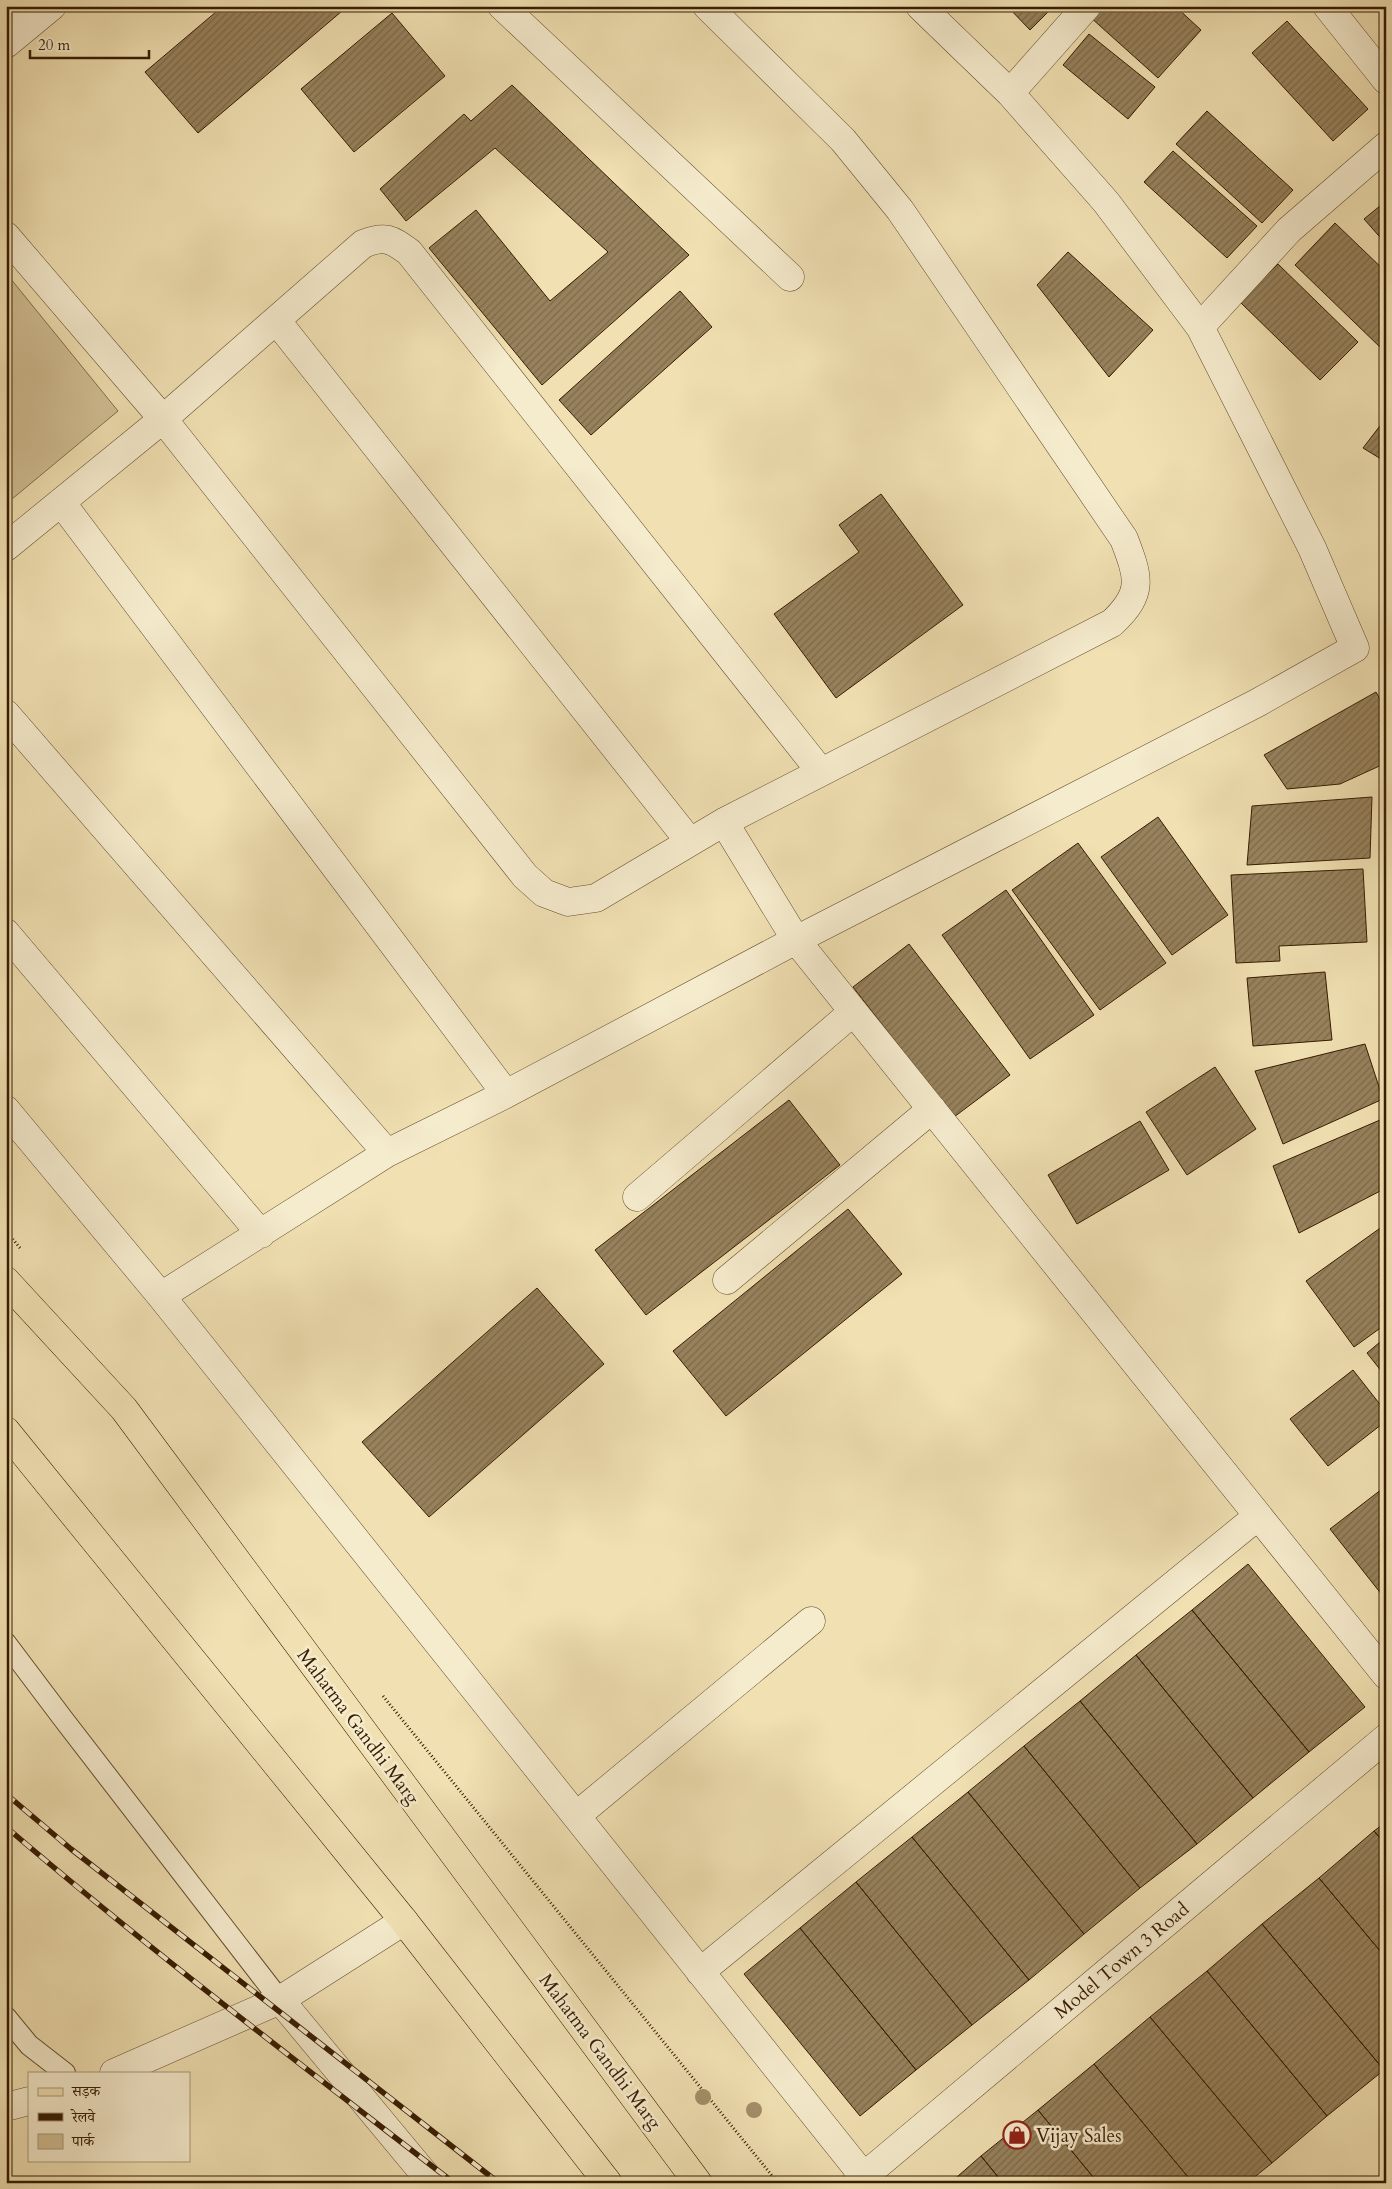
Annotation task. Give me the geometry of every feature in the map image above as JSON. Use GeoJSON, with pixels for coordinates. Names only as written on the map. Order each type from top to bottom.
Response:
{"type":"FeatureCollection","features":[{"type":"Feature","properties":{"kind":"main road","name":"Mahatma Gandhi Marg"},"geometry":{"type":"LineString","coordinates":[[6,1281],[124,1409],[698,2183]]}},
{"type":"Feature","properties":{"kind":"main road"},"geometry":{"type":"LineString","coordinates":[[6,1431],[404,1921],[608,2183]]}},
{"type":"Feature","properties":{"kind":"street"},"geometry":{"type":"LineString","coordinates":[[12,28],[52,6]]}},
{"type":"Feature","properties":{"kind":"street"},"geometry":{"type":"LineString","coordinates":[[502,6],[790,277]]}},
{"type":"Feature","properties":{"kind":"street"},"geometry":{"type":"LineString","coordinates":[[6,236],[163,419],[525,876],[544,893],[568,902],[596,898],[724,822],[1112,623],[1129,608],[1136,590],[1136,568],[1124,539],[900,210],[843,140],[707,6]]}},
{"type":"Feature","properties":{"kind":"street"},"geometry":{"type":"LineString","coordinates":[[160,1296],[387,1153],[506,1094],[796,940],[1258,703],[1355,648],[1312,548],[1200,327],[1106,202],[1010,93],[920,6]]}},
{"type":"Feature","properties":{"kind":"street"},"geometry":{"type":"LineString","coordinates":[[1010,93],[1087,6]]}},
{"type":"Feature","properties":{"kind":"street"},"geometry":{"type":"LineString","coordinates":[[1327,6],[1386,80]]}},
{"type":"Feature","properties":{"kind":"street"},"geometry":{"type":"LineString","coordinates":[[1200,327],[1289,230],[1386,146]]}},
{"type":"Feature","properties":{"kind":"street"},"geometry":{"type":"LineString","coordinates":[[6,548],[163,419],[363,244],[378,238],[393,240],[409,252],[821,772]]}},
{"type":"Feature","properties":{"kind":"street"},"geometry":{"type":"LineString","coordinates":[[276,320],[690,842]]}},
{"type":"Feature","properties":{"kind":"street"},"geometry":{"type":"LineString","coordinates":[[62,502],[506,1094]]}},
{"type":"Feature","properties":{"kind":"street"},"geometry":{"type":"LineString","coordinates":[[6,714],[387,1153]]}},
{"type":"Feature","properties":{"kind":"street"},"geometry":{"type":"LineString","coordinates":[[724,822],[796,940],[1386,1675]]}},
{"type":"Feature","properties":{"kind":"street"},"geometry":{"type":"LineString","coordinates":[[6,933],[261,1234]]}},
{"type":"Feature","properties":{"kind":"street"},"geometry":{"type":"LineString","coordinates":[[637,1197],[853,1012]]}},
{"type":"Feature","properties":{"kind":"street"},"geometry":{"type":"LineString","coordinates":[[727,1280],[932,1109]]}},
{"type":"Feature","properties":{"kind":"street"},"geometry":{"type":"LineString","coordinates":[[6,1110],[160,1296],[700,1972],[863,2181]]}},
{"type":"Feature","properties":{"kind":"street"},"geometry":{"type":"LineString","coordinates":[[700,1972],[1258,1516]]}},
{"type":"Feature","properties":{"kind":"street"},"geometry":{"type":"LineString","coordinates":[[576,1816],[811,1621]]}},
{"type":"Feature","properties":{"kind":"street","name":"Model Town 3 Road"},"geometry":{"type":"LineString","coordinates":[[863,2181],[1386,1738]]}},
{"type":"Feature","properties":{"kind":"street"},"geometry":{"type":"LineString","coordinates":[[116,2072],[280,2000],[404,1921]]}},
{"type":"Feature","properties":{"kind":"street"},"geometry":{"type":"LineString","coordinates":[[280,2000],[432,2183]]}},
{"type":"Feature","properties":{"kind":"street"},"geometry":{"type":"LineString","coordinates":[[6,2107],[28,2101]]}},
{"type":"Feature","properties":{"kind":"lane"},"geometry":{"type":"LineString","coordinates":[[6,1643],[280,2000]]}},
{"type":"Feature","properties":{"kind":"lane"},"geometry":{"type":"LineString","coordinates":[[6,2017],[29,2045],[64,2072]]}},
{"type":"Feature","properties":{"kind":"path"},"geometry":{"type":"LineString","coordinates":[[6,1231],[25,1254]]}},
{"type":"Feature","properties":{"kind":"path"},"geometry":{"type":"LineString","coordinates":[[383,1695],[778,2183]]}},
{"type":"Feature","properties":{"kind":"green space"},"geometry":{"type":"Polygon","coordinates":[[[6,273],[118,411],[6,504],[6,273]]]}},
{"type":"Feature","properties":{"kind":"building"},"geometry":{"type":"Polygon","coordinates":[[[223,6],[348,6],[198,133],[145,72],[223,6]]]}},
{"type":"Feature","properties":{"kind":"building"},"geometry":{"type":"Polygon","coordinates":[[[1007,6],[1054,6],[1030,30],[1007,6]]]}},
{"type":"Feature","properties":{"kind":"building"},"geometry":{"type":"Polygon","coordinates":[[[1098,6],[1175,6],[1201,30],[1158,78],[1089,16],[1098,6]]]}},
{"type":"Feature","properties":{"kind":"building"},"geometry":{"type":"Polygon","coordinates":[[[392,13],[445,76],[354,152],[301,89],[392,13]]]}},
{"type":"Feature","properties":{"kind":"building"},"geometry":{"type":"Polygon","coordinates":[[[1287,21],[1368,109],[1333,141],[1252,53],[1287,21]]]}},
{"type":"Feature","properties":{"kind":"building"},"geometry":{"type":"Polygon","coordinates":[[[1089,34],[1155,87],[1128,119],[1063,65],[1089,34]]]}},
{"type":"Feature","properties":{"kind":"building"},"geometry":{"type":"Polygon","coordinates":[[[512,85],[689,255],[542,385],[429,248],[476,210],[550,301],[608,252],[495,148],[406,221],[380,189],[464,114],[471,121],[512,85]]]}},
{"type":"Feature","properties":{"kind":"building"},"geometry":{"type":"Polygon","coordinates":[[[1207,111],[1293,190],[1262,223],[1176,144],[1207,111]]]}},
{"type":"Feature","properties":{"kind":"building"},"geometry":{"type":"Polygon","coordinates":[[[1173,151],[1257,226],[1227,258],[1144,182],[1173,151]]]}},
{"type":"Feature","properties":{"kind":"building"},"geometry":{"type":"Polygon","coordinates":[[[1386,201],[1386,244],[1364,219],[1386,201]]]}},
{"type":"Feature","properties":{"kind":"building"},"geometry":{"type":"Polygon","coordinates":[[[1335,223],[1386,272],[1386,345],[1382,349],[1295,265],[1335,223]]]}},
{"type":"Feature","properties":{"kind":"building"},"geometry":{"type":"Polygon","coordinates":[[[1068,252],[1153,330],[1109,377],[1037,285],[1068,252]]]}},
{"type":"Feature","properties":{"kind":"building"},"geometry":{"type":"Polygon","coordinates":[[[1278,264],[1358,342],[1320,380],[1240,302],[1278,264]]]}},
{"type":"Feature","properties":{"kind":"building"},"geometry":{"type":"Polygon","coordinates":[[[680,291],[712,327],[591,435],[559,400],[680,291]]]}},
{"type":"Feature","properties":{"kind":"building"},"geometry":{"type":"Polygon","coordinates":[[[1386,418],[1386,462],[1363,448],[1386,418]]]}},
{"type":"Feature","properties":{"kind":"building"},"geometry":{"type":"Polygon","coordinates":[[[881,494],[963,605],[836,698],[774,614],[859,552],[839,525],[881,494]]]}},
{"type":"Feature","properties":{"kind":"building"},"geometry":{"type":"Polygon","coordinates":[[[1376,692],[1386,710],[1386,763],[1340,784],[1287,789],[1264,755],[1376,692]]]}},
{"type":"Feature","properties":{"kind":"building"},"geometry":{"type":"Polygon","coordinates":[[[1372,797],[1370,858],[1247,865],[1252,806],[1372,797]]]}},
{"type":"Feature","properties":{"kind":"building"},"geometry":{"type":"Polygon","coordinates":[[[1158,817],[1228,915],[1172,955],[1101,857],[1158,817]]]}},
{"type":"Feature","properties":{"kind":"building"},"geometry":{"type":"Polygon","coordinates":[[[1078,843],[1166,963],[1100,1010],[1012,890],[1078,843]]]}},
{"type":"Feature","properties":{"kind":"building"},"geometry":{"type":"Polygon","coordinates":[[[1363,869],[1367,942],[1279,946],[1280,961],[1236,963],[1231,875],[1363,869]]]}},
{"type":"Feature","properties":{"kind":"building"},"geometry":{"type":"Polygon","coordinates":[[[1006,890],[1094,1015],[1030,1059],[942,935],[1006,890]]]}},
{"type":"Feature","properties":{"kind":"building"},"geometry":{"type":"Polygon","coordinates":[[[909,944],[1010,1075],[954,1117],[853,987],[909,944]]]}},
{"type":"Feature","properties":{"kind":"building"},"geometry":{"type":"Polygon","coordinates":[[[1325,972],[1332,1040],[1253,1046],[1247,978],[1325,972]]]}},
{"type":"Feature","properties":{"kind":"building"},"geometry":{"type":"Polygon","coordinates":[[[1365,1044],[1383,1099],[1283,1144],[1255,1071],[1365,1044]]]}},
{"type":"Feature","properties":{"kind":"building"},"geometry":{"type":"Polygon","coordinates":[[[1215,1067],[1256,1129],[1187,1175],[1146,1112],[1215,1067]]]}},
{"type":"Feature","properties":{"kind":"building"},"geometry":{"type":"Polygon","coordinates":[[[789,1100],[840,1165],[646,1315],[595,1250],[789,1100]]]}},
{"type":"Feature","properties":{"kind":"building"},"geometry":{"type":"Polygon","coordinates":[[[1380,1120],[1386,1135],[1386,1188],[1299,1233],[1273,1166],[1380,1120]]]}},
{"type":"Feature","properties":{"kind":"building"},"geometry":{"type":"Polygon","coordinates":[[[1140,1121],[1169,1170],[1077,1224],[1048,1175],[1140,1121]]]}},
{"type":"Feature","properties":{"kind":"building"},"geometry":{"type":"Polygon","coordinates":[[[848,1209],[902,1274],[726,1416],[673,1351],[848,1209]]]}},
{"type":"Feature","properties":{"kind":"building"},"geometry":{"type":"Polygon","coordinates":[[[1386,1224],[1386,1324],[1354,1347],[1306,1281],[1386,1224]]]}},
{"type":"Feature","properties":{"kind":"building"},"geometry":{"type":"Polygon","coordinates":[[[537,1288],[604,1364],[429,1517],[362,1442],[537,1288]]]}},
{"type":"Feature","properties":{"kind":"building"},"geometry":{"type":"Polygon","coordinates":[[[1386,1337],[1386,1377],[1367,1353],[1386,1337]]]}},
{"type":"Feature","properties":{"kind":"building"},"geometry":{"type":"Polygon","coordinates":[[[1353,1370],[1386,1412],[1386,1421],[1328,1466],[1290,1419],[1353,1370]]]}},
{"type":"Feature","properties":{"kind":"building"},"geometry":{"type":"Polygon","coordinates":[[[1386,1486],[1386,1600],[1330,1529],[1386,1486]]]}},
{"type":"Feature","properties":{"kind":"building"},"geometry":{"type":"Polygon","coordinates":[[[1248,1564],[1365,1707],[1309,1752],[1192,1610],[1248,1564]]]}},
{"type":"Feature","properties":{"kind":"building"},"geometry":{"type":"Polygon","coordinates":[[[1192,1610],[1309,1752],[1253,1798],[1136,1655],[1192,1610]]]}},
{"type":"Feature","properties":{"kind":"building"},"geometry":{"type":"Polygon","coordinates":[[[1136,1655],[1253,1798],[1197,1844],[1080,1701],[1136,1655]]]}},
{"type":"Feature","properties":{"kind":"building"},"geometry":{"type":"Polygon","coordinates":[[[1080,1701],[1197,1844],[1140,1888],[1024,1746],[1080,1701]]]}},
{"type":"Feature","properties":{"kind":"building"},"geometry":{"type":"Polygon","coordinates":[[[1024,1746],[1140,1888],[1084,1934],[968,1792],[1024,1746]]]}},
{"type":"Feature","properties":{"kind":"building"},"geometry":{"type":"Polygon","coordinates":[[[968,1792],[1084,1934],[1029,1980],[912,1837],[968,1792]]]}},
{"type":"Feature","properties":{"kind":"building"},"geometry":{"type":"Polygon","coordinates":[[[1386,1822],[1386,1845],[1374,1831],[1386,1822]]]}},
{"type":"Feature","properties":{"kind":"building"},"geometry":{"type":"Polygon","coordinates":[[[1374,1831],[1386,1845],[1386,1958],[1319,1878],[1374,1831]]]}},
{"type":"Feature","properties":{"kind":"building"},"geometry":{"type":"Polygon","coordinates":[[[912,1837],[1029,1980],[972,2025],[856,1882],[912,1837]]]}},
{"type":"Feature","properties":{"kind":"building"},"geometry":{"type":"Polygon","coordinates":[[[1319,1878],[1386,1958],[1386,2068],[1384,2070],[1262,1924],[1319,1878]]]}},
{"type":"Feature","properties":{"kind":"building"},"geometry":{"type":"Polygon","coordinates":[[[856,1882],[972,2025],[916,2070],[800,1928],[856,1882]]]}},
{"type":"Feature","properties":{"kind":"building"},"geometry":{"type":"Polygon","coordinates":[[[1262,1924],[1384,2070],[1327,2116],[1207,1971],[1262,1924]]]}},
{"type":"Feature","properties":{"kind":"building"},"geometry":{"type":"Polygon","coordinates":[[[800,1928],[916,2070],[860,2116],[744,1974],[800,1928]]]}},
{"type":"Feature","properties":{"kind":"building"},"geometry":{"type":"Polygon","coordinates":[[[1207,1971],[1327,2116],[1272,2163],[1150,2017],[1207,1971]]]}},
{"type":"Feature","properties":{"kind":"building"},"geometry":{"type":"Polygon","coordinates":[[[1150,2017],[1272,2163],[1247,2183],[1193,2183],[1094,2064],[1150,2017]]]}},
{"type":"Feature","properties":{"kind":"building"},"geometry":{"type":"Polygon","coordinates":[[[1094,2064],[1193,2183],[1098,2183],[1038,2110],[1094,2064]]]}},
{"type":"Feature","properties":{"kind":"building"},"geometry":{"type":"Polygon","coordinates":[[[1038,2110],[1098,2183],[1003,2183],[981,2156],[1038,2110]]]}},
{"type":"Feature","properties":{"kind":"building"},"geometry":{"type":"Polygon","coordinates":[[[981,2156],[1003,2183],[950,2183],[981,2156]]]}},
{"type":"Feature","properties":{"kind":"railway"},"geometry":{"type":"LineString","coordinates":[[6,1794],[71,1849],[499,2183]]}},
{"type":"Feature","properties":{"kind":"railway"},"geometry":{"type":"LineString","coordinates":[[6,1827],[172,1963],[454,2183]]}},
{"type":"Feature","properties":{"kind":"place","name":"Vijay Sales"},"geometry":{"type":"Point","coordinates":[1017,2135]}}]}
